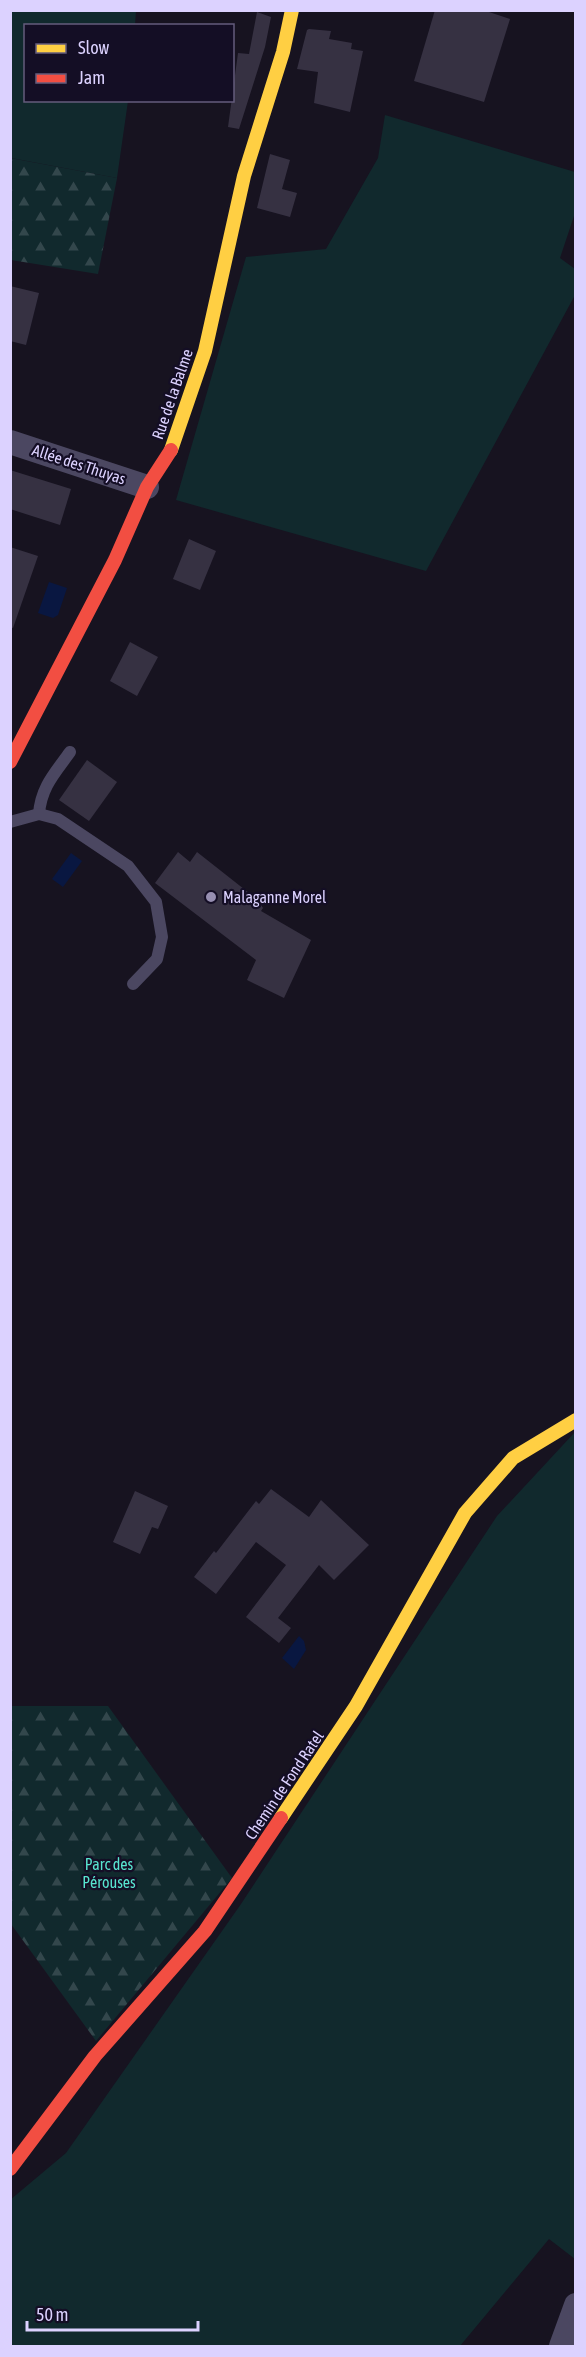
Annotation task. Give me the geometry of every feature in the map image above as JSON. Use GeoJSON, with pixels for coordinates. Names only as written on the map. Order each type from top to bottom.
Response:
{"type":"FeatureCollection","features":[{"type":"Feature","properties":{"kind":"street","name":"Rue de la Balme"},"geometry":{"type":"LineString","coordinates":[[10,762],[115,560],[147,487],[171,450],[205,351],[244,176],[283,52],[292,10]]}},
{"type":"Feature","properties":{"kind":"street","name":"Allée des Thuyas"},"geometry":{"type":"LineString","coordinates":[[10,442],[147,487]]}},
{"type":"Feature","properties":{"kind":"street","name":"Chemin de Fond Ratel"},"geometry":{"type":"LineString","coordinates":[[10,2169],[95,2056],[205,1931],[356,1706],[465,1513],[513,1458],[576,1420]]}},
{"type":"Feature","properties":{"kind":"street"},"geometry":{"type":"LineString","coordinates":[[561,2346],[576,2305]]}},
{"type":"Feature","properties":{"kind":"lane"},"geometry":{"type":"LineString","coordinates":[[39,814],[40,798],[49,780],[70,752]]}},
{"type":"Feature","properties":{"kind":"lane"},"geometry":{"type":"LineString","coordinates":[[10,822],[39,814],[58,819],[128,866],[156,902],[162,937],[157,959],[133,984]]}},
{"type":"Feature","properties":{"kind":"green space"},"geometry":{"type":"Polygon","coordinates":[[[12,10],[136,11],[135,24],[24,24],[24,102],[128,102],[117,178],[11,158],[12,10]]]}},
{"type":"Feature","properties":{"kind":"green space"},"geometry":{"type":"Polygon","coordinates":[[[385,115],[575,172],[575,213],[560,258],[575,269],[575,295],[426,571],[176,500],[246,257],[326,249],[378,158],[385,115]]]}},
{"type":"Feature","properties":{"kind":"green space"},"geometry":{"type":"Polygon","coordinates":[[[10,158],[117,178],[98,274],[11,260],[10,158]]]}},
{"type":"Feature","properties":{"kind":"green space"},"geometry":{"type":"Polygon","coordinates":[[[575,1432],[575,2259],[549,2239],[460,2346],[11,2346],[10,2200],[66,2153],[241,1904],[497,1516],[575,1432]]]}},
{"type":"Feature","properties":{"kind":"green space","name":"Parc des Pérouses"},"geometry":{"type":"Polygon","coordinates":[[[10,1706],[108,1706],[232,1878],[96,2041],[11,1924],[10,1706]]]}},
{"type":"Feature","properties":{"kind":"water"},"geometry":{"type":"Polygon","coordinates":[[[49,582],[67,588],[58,615],[53,618],[38,613],[49,582]]]}},
{"type":"Feature","properties":{"kind":"water"},"geometry":{"type":"Polygon","coordinates":[[[71,853],[82,861],[63,887],[52,879],[71,853]]]}},
{"type":"Feature","properties":{"kind":"water"},"geometry":{"type":"Polygon","coordinates":[[[299,1636],[304,1641],[306,1650],[294,1669],[282,1658],[299,1636]]]}},
{"type":"Feature","properties":{"kind":"building"},"geometry":{"type":"Polygon","coordinates":[[[435,10],[483,10],[510,19],[484,102],[414,81],[435,10]]]}},
{"type":"Feature","properties":{"kind":"building"},"geometry":{"type":"Polygon","coordinates":[[[257,12],[271,17],[265,47],[239,129],[228,127],[231,102],[234,102],[238,53],[249,54],[257,12]]]}},
{"type":"Feature","properties":{"kind":"building"},"geometry":{"type":"Polygon","coordinates":[[[309,29],[331,31],[329,39],[352,43],[351,49],[363,51],[350,112],[314,103],[318,72],[297,69],[309,29]]]}},
{"type":"Feature","properties":{"kind":"building"},"geometry":{"type":"Polygon","coordinates":[[[270,154],[290,160],[282,189],[297,193],[290,217],[257,208],[270,154]]]}},
{"type":"Feature","properties":{"kind":"building"},"geometry":{"type":"Polygon","coordinates":[[[10,286],[39,293],[26,345],[10,341],[10,286]]]}},
{"type":"Feature","properties":{"kind":"building"},"geometry":{"type":"Polygon","coordinates":[[[10,470],[71,489],[60,525],[10,509],[10,470]]]}},
{"type":"Feature","properties":{"kind":"building"},"geometry":{"type":"Polygon","coordinates":[[[189,539],[216,551],[200,590],[173,579],[189,539]]]}},
{"type":"Feature","properties":{"kind":"building"},"geometry":{"type":"Polygon","coordinates":[[[10,547],[38,556],[13,628],[10,627],[10,547]]]}},
{"type":"Feature","properties":{"kind":"building"},"geometry":{"type":"Polygon","coordinates":[[[130,642],[158,657],[137,696],[110,681],[130,642]]]}},
{"type":"Feature","properties":{"kind":"building"},"geometry":{"type":"Polygon","coordinates":[[[87,760],[117,782],[89,821],[59,800],[87,760]]]}},
{"type":"Feature","properties":{"kind":"building"},"geometry":{"type":"Polygon","coordinates":[[[178,852],[190,862],[197,852],[258,900],[263,908],[261,911],[311,940],[284,998],[247,980],[256,960],[155,883],[178,852]]]}},
{"type":"Feature","properties":{"kind":"building"},"geometry":{"type":"Polygon","coordinates":[[[271,1489],[309,1517],[321,1500],[369,1545],[334,1580],[319,1565],[278,1618],[291,1628],[279,1643],[246,1617],[286,1565],[256,1542],[216,1594],[194,1577],[214,1551],[216,1553],[256,1501],[259,1504],[271,1489]]]}},
{"type":"Feature","properties":{"kind":"building"},"geometry":{"type":"Polygon","coordinates":[[[135,1491],[168,1506],[158,1529],[152,1527],[140,1554],[113,1542],[135,1491]]]}},
{"type":"Feature","properties":{"kind":"traffic: slow"},"geometry":{"type":"LineString","coordinates":[[171,450],[205,351],[244,176],[283,52],[292,10]]}},
{"type":"Feature","properties":{"kind":"traffic: slow"},"geometry":{"type":"LineString","coordinates":[[281,1818],[356,1706],[465,1513],[513,1458],[576,1420]]}},
{"type":"Feature","properties":{"kind":"traffic: jam"},"geometry":{"type":"LineString","coordinates":[[10,762],[115,560],[147,487],[171,450]]}},
{"type":"Feature","properties":{"kind":"traffic: jam"},"geometry":{"type":"LineString","coordinates":[[10,2169],[95,2056],[205,1931],[281,1818]]}},
{"type":"Feature","properties":{"kind":"place","name":"Malaganne Morel"},"geometry":{"type":"Point","coordinates":[211,897]}}]}
